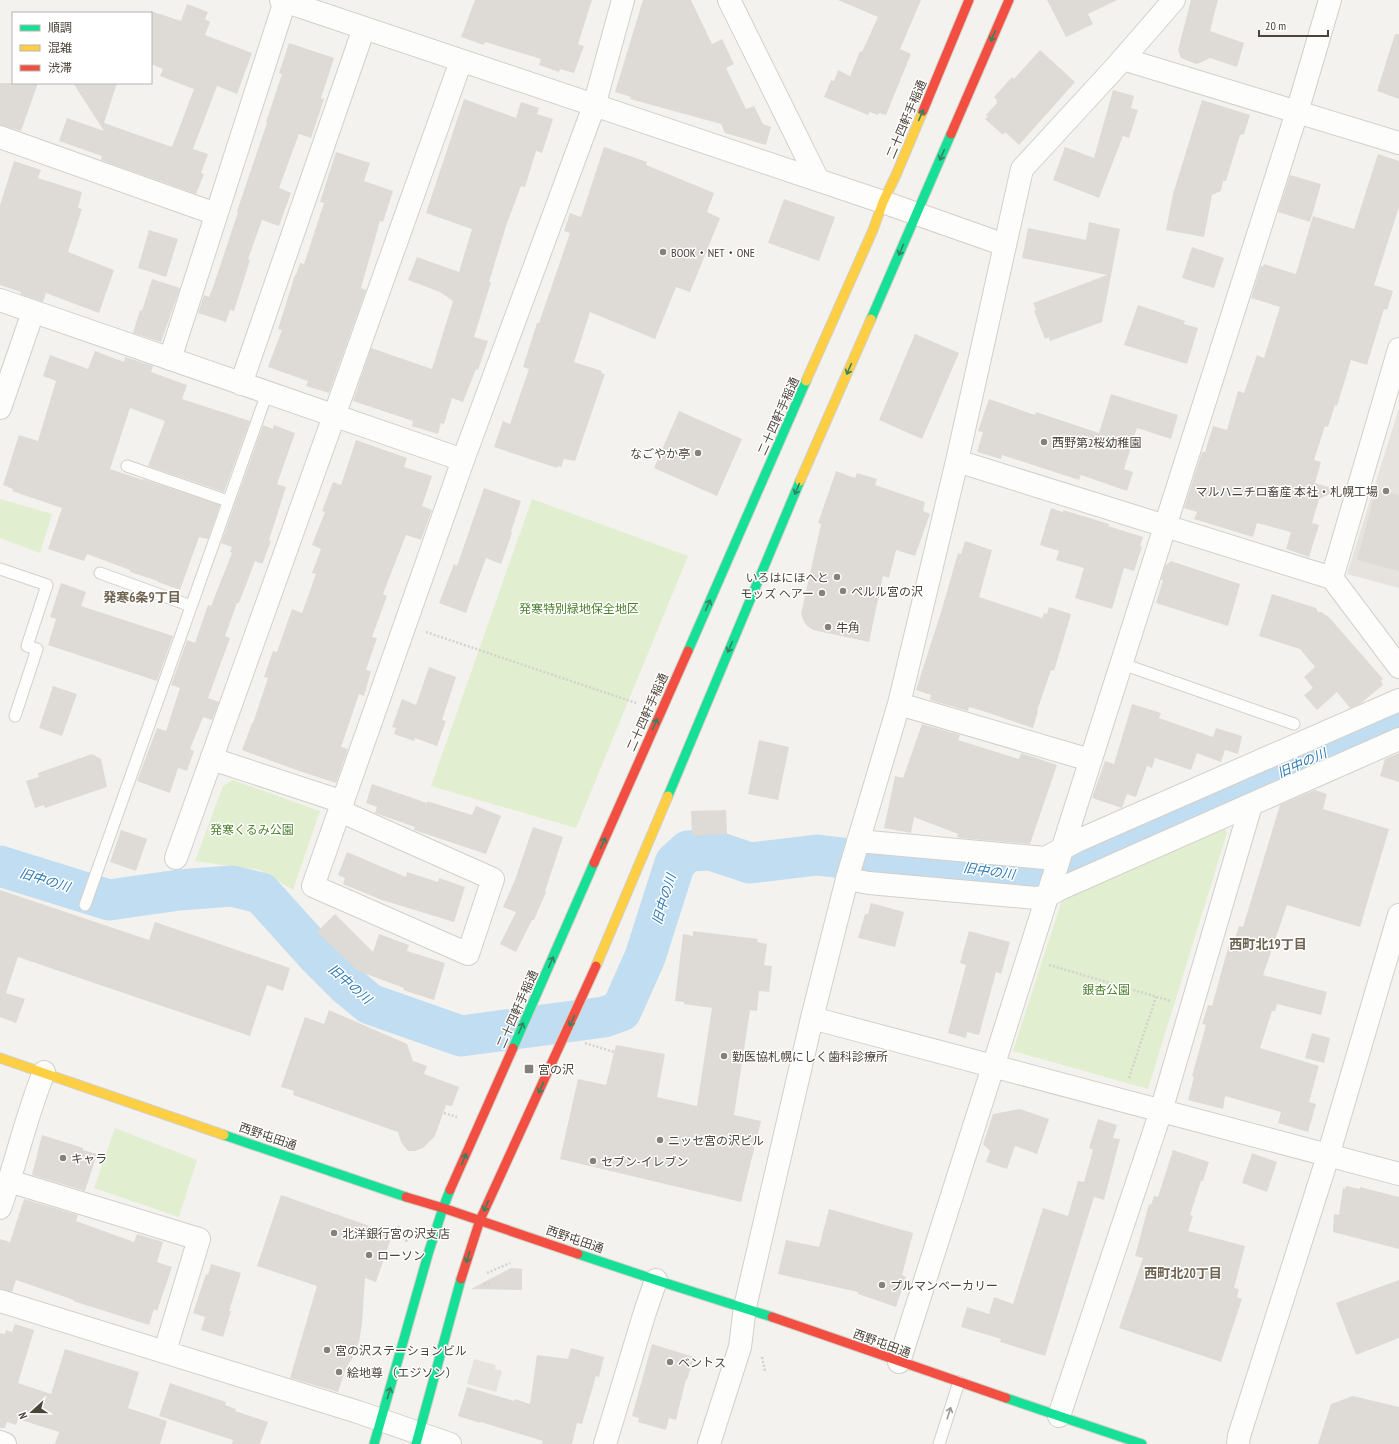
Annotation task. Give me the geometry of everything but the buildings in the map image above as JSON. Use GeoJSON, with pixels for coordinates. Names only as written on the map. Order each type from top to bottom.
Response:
{"type":"FeatureCollection","features":[{"type":"Feature","properties":{"kind":"street"},"geometry":{"type":"LineString","coordinates":[[212,759],[341,806],[493,879],[468,954],[314,886],[341,806],[463,460],[594,106],[623,0]]}},
{"type":"Feature","properties":{"kind":"street"},"geometry":{"type":"LineString","coordinates":[[728,0],[818,180]]}},
{"type":"Feature","properties":{"kind":"street","name":"二十四軒手稲通"},"geometry":{"type":"LineString","coordinates":[[374,1444],[429,1251],[443,1208],[507,1059],[873,230],[883,202],[969,0]]}},
{"type":"Feature","properties":{"kind":"street"},"geometry":{"type":"LineString","coordinates":[[418,1439],[465,1265],[480,1220],[587,989],[777,535],[1009,0]]}},
{"type":"Feature","properties":{"kind":"street"},"geometry":{"type":"LineString","coordinates":[[709,1444],[740,1348],[745,1307],[812,1018],[848,875],[899,704],[957,460],[1022,169],[1123,59],[1174,0]]}},
{"type":"Feature","properties":{"kind":"street"},"geometry":{"type":"LineString","coordinates":[[899,1362],[1297,112],[1330,0]]}},
{"type":"Feature","properties":{"kind":"street"},"geometry":{"type":"LineString","coordinates":[[170,359],[216,214],[291,2],[594,106],[883,202],[1005,245]]}},
{"type":"Feature","properties":{"kind":"street"},"geometry":{"type":"LineString","coordinates":[[241,384],[364,28]]}},
{"type":"Feature","properties":{"kind":"street"},"geometry":{"type":"LineString","coordinates":[[1123,59],[1399,143]]}},
{"type":"Feature","properties":{"kind":"street"},"geometry":{"type":"LineString","coordinates":[[176,858],[461,61]]}},
{"type":"Feature","properties":{"kind":"street"},"geometry":{"type":"LineString","coordinates":[[0,137],[216,214]]}},
{"type":"Feature","properties":{"kind":"street"},"geometry":{"type":"LineString","coordinates":[[0,300],[463,460]]}},
{"type":"Feature","properties":{"kind":"street"},"geometry":{"type":"LineString","coordinates":[[0,408],[33,312]]}},
{"type":"Feature","properties":{"kind":"street"},"geometry":{"type":"LineString","coordinates":[[1332,578],[1399,349]]}},
{"type":"Feature","properties":{"kind":"street"},"geometry":{"type":"LineString","coordinates":[[957,460],[1165,527],[1332,578],[1399,667]]}},
{"type":"Feature","properties":{"kind":"street"},"geometry":{"type":"LineString","coordinates":[[857,844],[1045,858],[1060,853],[1399,700]]}},
{"type":"Feature","properties":{"kind":"street"},"geometry":{"type":"LineString","coordinates":[[899,704],[1090,760]]}},
{"type":"Feature","properties":{"kind":"street"},"geometry":{"type":"LineString","coordinates":[[848,875],[869,882],[1036,898],[1049,890],[1062,888],[1399,739]]}},
{"type":"Feature","properties":{"kind":"street"},"geometry":{"type":"LineString","coordinates":[[1059,1416],[1161,1111],[1251,805]]}},
{"type":"Feature","properties":{"kind":"street"},"geometry":{"type":"LineString","coordinates":[[1238,1444],[1239,1436],[1328,1156],[1399,915]]}},
{"type":"Feature","properties":{"kind":"street"},"geometry":{"type":"LineString","coordinates":[[812,1018],[1399,1174]]}},
{"type":"Feature","properties":{"kind":"street","name":"西野屯田通"},"geometry":{"type":"LineString","coordinates":[[0,1058],[656,1280],[745,1307],[899,1362],[1142,1444]]}},
{"type":"Feature","properties":{"kind":"street"},"geometry":{"type":"LineString","coordinates":[[0,1208],[34,1096],[44,1072]]}},
{"type":"Feature","properties":{"kind":"street"},"geometry":{"type":"LineString","coordinates":[[9,1181],[199,1239],[165,1351]]}},
{"type":"Feature","properties":{"kind":"street"},"geometry":{"type":"LineString","coordinates":[[605,1444],[656,1280]]}},
{"type":"Feature","properties":{"kind":"street"},"geometry":{"type":"LineString","coordinates":[[1,1302],[165,1351],[381,1420],[418,1439],[450,1444]]}},
{"type":"Feature","properties":{"kind":"street"},"geometry":{"type":"LineString","coordinates":[[0,1442],[5,1444]]}},
{"type":"Feature","properties":{"kind":"lane"},"geometry":{"type":"LineString","coordinates":[[85,905],[267,392]]}},
{"type":"Feature","properties":{"kind":"lane"},"geometry":{"type":"LineString","coordinates":[[127,466],[228,501]]}},
{"type":"Feature","properties":{"kind":"lane"},"geometry":{"type":"LineString","coordinates":[[0,569],[48,585],[27,646],[38,650],[15,716]]}},
{"type":"Feature","properties":{"kind":"lane"},"geometry":{"type":"LineString","coordinates":[[100,573],[191,606]]}},
{"type":"Feature","properties":{"kind":"lane"},"geometry":{"type":"LineString","coordinates":[[1120,666],[1134,668],[1294,724]]}},
{"type":"Feature","properties":{"kind":"lane"},"geometry":{"type":"LineString","coordinates":[[939,1444],[959,1382]]}},
{"type":"Feature","properties":{"kind":"path"},"geometry":{"type":"LineString","coordinates":[[423,631],[636,703]]}},
{"type":"Feature","properties":{"kind":"path"},"geometry":{"type":"LineString","coordinates":[[1045,963],[1191,1007]]}},
{"type":"Feature","properties":{"kind":"path"},"geometry":{"type":"LineString","coordinates":[[1128,1081],[1156,997]]}},
{"type":"Feature","properties":{"kind":"path"},"geometry":{"type":"LineString","coordinates":[[583,1042],[614,1052]]}},
{"type":"Feature","properties":{"kind":"path"},"geometry":{"type":"LineString","coordinates":[[444,1113],[462,1119]]}},
{"type":"Feature","properties":{"kind":"path"},"geometry":{"type":"LineString","coordinates":[[398,1226],[409,1246]]}},
{"type":"Feature","properties":{"kind":"path"},"geometry":{"type":"LineString","coordinates":[[485,1273],[510,1263]]}},
{"type":"Feature","properties":{"kind":"path"},"geometry":{"type":"LineString","coordinates":[[484,1284],[491,1284]]}},
{"type":"Feature","properties":{"kind":"path"},"geometry":{"type":"LineString","coordinates":[[761,1355],[765,1371]]}},
{"type":"Feature","properties":{"kind":"shaded area","name":"マルハニチロ畜産 本社・札幌工場"},"geometry":{"type":"Polygon","coordinates":[[[1399,408],[1399,588],[1347,574],[1399,408]]]}},
{"type":"Feature","properties":{"kind":"shaded area"},"geometry":{"type":"Polygon","coordinates":[[[474,1359],[496,1365],[495,1369],[502,1371],[496,1392],[467,1384],[474,1359]]]}},
{"type":"Feature","properties":{"kind":"green space"},"geometry":{"type":"Polygon","coordinates":[[[0,499],[52,514],[40,553],[0,538],[0,499]]]}},
{"type":"Feature","properties":{"kind":"green space","name":"発寒特別緑地保全地区"},"geometry":{"type":"Polygon","coordinates":[[[532,499],[688,556],[576,828],[431,786],[532,499]]]}},
{"type":"Feature","properties":{"kind":"green space","name":"発寒くるみ公園"},"geometry":{"type":"Polygon","coordinates":[[[233,780],[320,811],[293,890],[260,870],[195,861],[223,786],[233,780]]]}},
{"type":"Feature","properties":{"kind":"green space","name":"銀杏公園"},"geometry":{"type":"Polygon","coordinates":[[[1225,829],[1227,833],[1148,1089],[1013,1051],[1062,900],[1225,829]]]}},
{"type":"Feature","properties":{"kind":"green space"},"geometry":{"type":"Polygon","coordinates":[[[115,1128],[197,1160],[179,1217],[94,1188],[115,1128]]]}},
{"type":"Feature","properties":{"kind":"waterway","name":"旧中の川"},"geometry":{"type":"LineString","coordinates":[[0,866],[109,900],[179,890],[232,886],[261,893],[317,955],[347,985],[370,1004],[461,1036],[604,1017],[621,1011],[645,957],[675,863],[688,851],[711,850],[750,863],[817,855],[876,862],[954,866],[1026,876],[1072,867],[1157,827],[1238,793],[1399,719]]}},
{"type":"Feature","properties":{"kind":"traffic: fast"},"geometry":{"type":"LineString","coordinates":[[871,319],[951,134]]}},
{"type":"Feature","properties":{"kind":"traffic: fast"},"geometry":{"type":"LineString","coordinates":[[688,651],[806,381]]}},
{"type":"Feature","properties":{"kind":"traffic: fast"},"geometry":{"type":"LineString","coordinates":[[668,796],[800,481]]}},
{"type":"Feature","properties":{"kind":"traffic: fast"},"geometry":{"type":"LineString","coordinates":[[513,1048],[594,863]]}},
{"type":"Feature","properties":{"kind":"traffic: fast"},"geometry":{"type":"LineString","coordinates":[[224,1135],[406,1197]]}},
{"type":"Feature","properties":{"kind":"traffic: fast"},"geometry":{"type":"LineString","coordinates":[[374,1444],[429,1251],[450,1190]]}},
{"type":"Feature","properties":{"kind":"traffic: fast"},"geometry":{"type":"LineString","coordinates":[[578,1254],[772,1317]]}},
{"type":"Feature","properties":{"kind":"traffic: fast"},"geometry":{"type":"LineString","coordinates":[[416,1444],[461,1279]]}},
{"type":"Feature","properties":{"kind":"traffic: fast"},"geometry":{"type":"LineString","coordinates":[[1006,1398],[1142,1444]]}},
{"type":"Feature","properties":{"kind":"traffic: slow"},"geometry":{"type":"LineString","coordinates":[[806,381],[873,230],[883,202],[923,111]]}},
{"type":"Feature","properties":{"kind":"traffic: slow"},"geometry":{"type":"LineString","coordinates":[[800,481],[871,319]]}},
{"type":"Feature","properties":{"kind":"traffic: slow"},"geometry":{"type":"LineString","coordinates":[[596,966],[668,796]]}},
{"type":"Feature","properties":{"kind":"traffic: slow"},"geometry":{"type":"LineString","coordinates":[[0,1058],[224,1135]]}},
{"type":"Feature","properties":{"kind":"traffic: jam"},"geometry":{"type":"LineString","coordinates":[[923,111],[969,0]]}},
{"type":"Feature","properties":{"kind":"traffic: jam"},"geometry":{"type":"LineString","coordinates":[[951,134],[1009,0]]}},
{"type":"Feature","properties":{"kind":"traffic: jam"},"geometry":{"type":"LineString","coordinates":[[594,863],[688,651]]}},
{"type":"Feature","properties":{"kind":"traffic: jam"},"geometry":{"type":"LineString","coordinates":[[461,1279],[480,1220],[596,966]]}},
{"type":"Feature","properties":{"kind":"traffic: jam"},"geometry":{"type":"LineString","coordinates":[[450,1190],[513,1048]]}},
{"type":"Feature","properties":{"kind":"traffic: jam"},"geometry":{"type":"LineString","coordinates":[[406,1197],[578,1254]]}},
{"type":"Feature","properties":{"kind":"traffic: jam"},"geometry":{"type":"LineString","coordinates":[[772,1317],[1006,1398]]}},
{"type":"Feature","properties":{"kind":"place","name":"BOOK・NET・ONE"},"geometry":{"type":"Point","coordinates":[663,252]}},
{"type":"Feature","properties":{"kind":"place","name":"西野第2桜幼稚園"},"geometry":{"type":"Point","coordinates":[1044,442]}},
{"type":"Feature","properties":{"kind":"place","name":"なごやか亭"},"geometry":{"type":"Point","coordinates":[698,453]}},
{"type":"Feature","properties":{"kind":"place","name":"マルハニチロ畜産 本社・札幌工場"},"geometry":{"type":"Point","coordinates":[1386,491]}},
{"type":"Feature","properties":{"kind":"place","name":"いろはにほへと"},"geometry":{"type":"Point","coordinates":[837,577]}},
{"type":"Feature","properties":{"kind":"place","name":"ペルル宮の沢"},"geometry":{"type":"Point","coordinates":[843,591]}},
{"type":"Feature","properties":{"kind":"place","name":"モッズ ヘアー"},"geometry":{"type":"Point","coordinates":[822,593]}},
{"type":"Feature","properties":{"kind":"place","name":"牛角"},"geometry":{"type":"Point","coordinates":[828,627]}},
{"type":"Feature","properties":{"kind":"place","name":"勤医協札幌にしく歯科診療所"},"geometry":{"type":"Point","coordinates":[724,1056]}},
{"type":"Feature","properties":{"kind":"place","name":"宮の沢"},"geometry":{"type":"Point","coordinates":[529,1069]}},
{"type":"Feature","properties":{"kind":"place","name":"ニッセ宮の沢ビル"},"geometry":{"type":"Point","coordinates":[660,1140]}},
{"type":"Feature","properties":{"kind":"place","name":"キャラ"},"geometry":{"type":"Point","coordinates":[63,1158]}},
{"type":"Feature","properties":{"kind":"place","name":"セブン-イレブン"},"geometry":{"type":"Point","coordinates":[593,1161]}},
{"type":"Feature","properties":{"kind":"place","name":"北洋銀行宮の沢支店"},"geometry":{"type":"Point","coordinates":[334,1233]}},
{"type":"Feature","properties":{"kind":"place","name":"ローソン"},"geometry":{"type":"Point","coordinates":[369,1255]}},
{"type":"Feature","properties":{"kind":"place","name":"プルマンベーカリー"},"geometry":{"type":"Point","coordinates":[882,1285]}},
{"type":"Feature","properties":{"kind":"place","name":"宮の沢ステーションビル"},"geometry":{"type":"Point","coordinates":[327,1350]}},
{"type":"Feature","properties":{"kind":"place","name":"ベントス"},"geometry":{"type":"Point","coordinates":[670,1362]}},
{"type":"Feature","properties":{"kind":"place","name":"絵地尊 （エジソン）"},"geometry":{"type":"Point","coordinates":[339,1372]}},
{"type":"Feature","properties":{"kind":"district","name":"発寒6条9丁目"},"geometry":{"type":"Point","coordinates":[142,597]}},
{"type":"Feature","properties":{"kind":"district","name":"西町北19丁目"},"geometry":{"type":"Point","coordinates":[1268,944]}},
{"type":"Feature","properties":{"kind":"district","name":"西町北20丁目"},"geometry":{"type":"Point","coordinates":[1183,1273]}}]}
